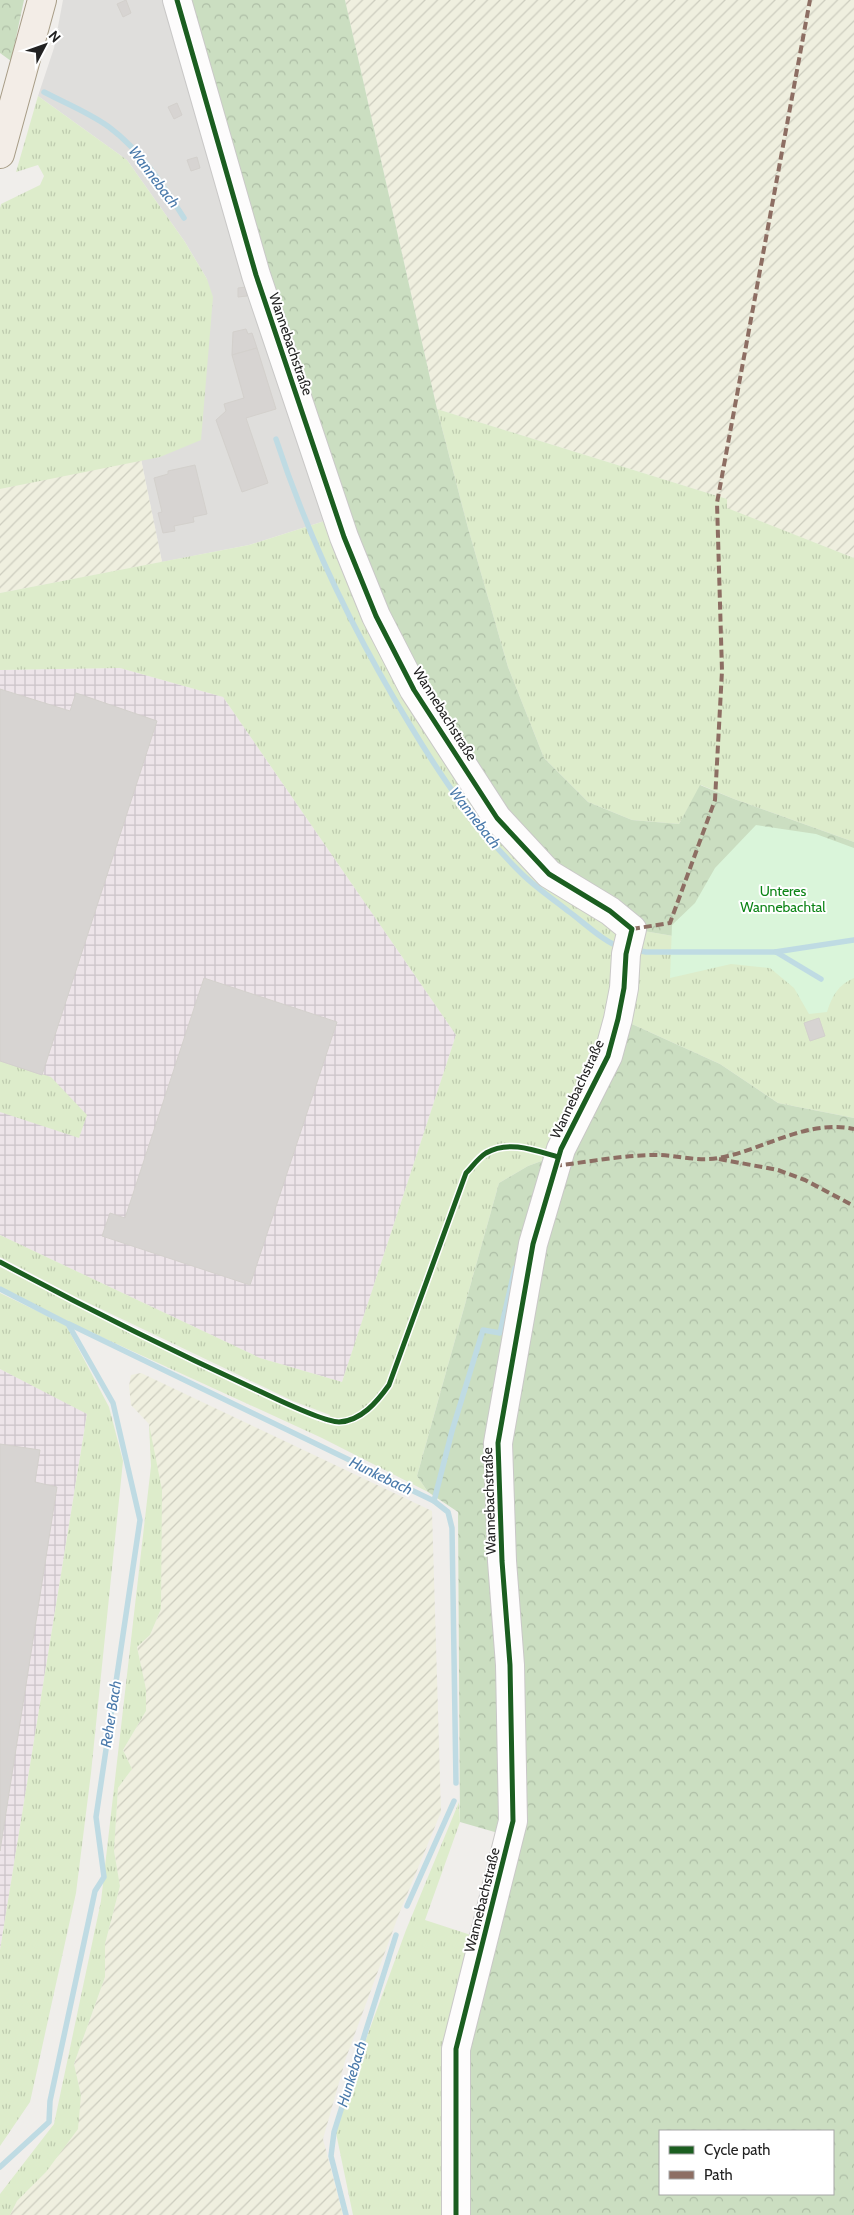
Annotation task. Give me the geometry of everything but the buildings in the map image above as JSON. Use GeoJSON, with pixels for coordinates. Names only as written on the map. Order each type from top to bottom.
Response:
{"type":"FeatureCollection","features":[{"type":"Feature","properties":{"kind":"main road"},"geometry":{"type":"LineString","coordinates":[[0,154],[42,0]]}},
{"type":"Feature","properties":{"kind":"street","name":"Wannebachstraße"},"geometry":{"type":"LineString","coordinates":[[177,0],[256,275],[344,538],[376,616],[414,690],[497,818],[549,874],[610,911],[629,941],[624,988],[608,1056],[561,1149],[533,1244],[498,1444],[502,1561],[510,1665],[514,1821],[456,2049],[456,2215]]}},
{"type":"Feature","properties":{"kind":"shaded area"},"geometry":{"type":"Polygon","coordinates":[[[63,0],[171,0],[334,518],[249,545],[162,562],[141,459],[160,457],[207,279],[185,242],[127,160],[38,96],[54,48],[63,0]]]}},
{"type":"Feature","properties":{"kind":"shaded area"},"geometry":{"type":"Polygon","coordinates":[[[120,668],[223,697],[456,1035],[342,1382],[260,1358],[0,1235],[0,670],[120,668]]]}},
{"type":"Feature","properties":{"kind":"shaded area"},"geometry":{"type":"Polygon","coordinates":[[[0,1369],[87,1413],[0,1950],[0,1369]]]}},
{"type":"Feature","properties":{"kind":"green space"},"geometry":{"type":"Polygon","coordinates":[[[0,0],[24,0],[11,61],[0,53],[0,0]]]}},
{"type":"Feature","properties":{"kind":"green space"},"geometry":{"type":"Polygon","coordinates":[[[182,0],[345,0],[437,409],[468,528],[508,667],[544,758],[588,802],[632,820],[679,824],[700,785],[854,842],[854,953],[831,963],[638,930],[500,816],[379,614],[182,0]]]}},
{"type":"Feature","properties":{"kind":"green space"},"geometry":{"type":"Polygon","coordinates":[[[345,0],[854,0],[854,558],[726,508],[727,499],[437,409],[345,0]]]}},
{"type":"Feature","properties":{"kind":"green space"},"geometry":{"type":"Polygon","coordinates":[[[38,96],[127,160],[185,242],[207,279],[213,297],[201,440],[160,457],[0,489],[0,208],[1,204],[40,185],[44,176],[38,165],[16,172],[38,96]]]}},
{"type":"Feature","properties":{"kind":"green space"},"geometry":{"type":"Polygon","coordinates":[[[437,409],[727,499],[727,508],[854,558],[854,842],[734,799],[701,785],[679,824],[632,820],[588,802],[544,758],[508,667],[468,528],[437,409]]]}},
{"type":"Feature","properties":{"kind":"green space"},"geometry":{"type":"Polygon","coordinates":[[[141,459],[162,562],[0,593],[0,489],[141,459]]]}},
{"type":"Feature","properties":{"kind":"green space"},"geometry":{"type":"Polygon","coordinates":[[[334,518],[625,928],[613,1016],[555,1156],[528,1166],[499,1183],[417,1476],[428,1492],[322,1438],[73,1324],[0,1287],[0,1267],[238,1384],[327,1424],[330,1415],[293,1401],[76,1297],[0,1257],[0,1235],[260,1358],[342,1382],[456,1035],[223,697],[120,668],[0,670],[0,593],[249,545],[334,518]]]}},
{"type":"Feature","properties":{"kind":"green space","name":"Unteres Wannebachtal"},"geometry":{"type":"Polygon","coordinates":[[[756,825],[816,834],[854,848],[854,978],[836,992],[827,1012],[809,1014],[794,988],[770,968],[731,964],[670,978],[672,925],[695,903],[715,868],[756,825]]]}},
{"type":"Feature","properties":{"kind":"green space"},"geometry":{"type":"Polygon","coordinates":[[[638,930],[831,963],[854,954],[854,1118],[778,1103],[720,1064],[623,1020],[638,930]]]}},
{"type":"Feature","properties":{"kind":"green space"},"geometry":{"type":"Polygon","coordinates":[[[623,1020],[720,1064],[778,1103],[854,1118],[854,2215],[456,2215],[456,2049],[505,1835],[460,1822],[458,1512],[428,1492],[417,1476],[499,1183],[528,1166],[555,1156],[623,1020]]]}},
{"type":"Feature","properties":{"kind":"green space"},"geometry":{"type":"Polygon","coordinates":[[[0,1061],[51,1077],[87,1115],[79,1138],[0,1112],[0,1061]]]}},
{"type":"Feature","properties":{"kind":"green space"},"geometry":{"type":"Polygon","coordinates":[[[0,1293],[66,1325],[109,1407],[123,1461],[91,1773],[76,1893],[30,2102],[0,2146],[0,1950],[87,1414],[0,1369],[0,1293]]]}},
{"type":"Feature","properties":{"kind":"green space"},"geometry":{"type":"Polygon","coordinates":[[[141,1373],[432,1511],[441,1812],[399,1914],[346,2058],[323,2139],[343,2215],[10,2215],[17,2201],[46,2172],[81,2095],[74,2064],[105,1977],[105,1944],[120,1886],[114,1851],[118,1788],[132,1769],[123,1750],[146,1711],[146,1689],[137,1647],[150,1635],[161,1609],[149,1424],[131,1405],[129,1386],[131,1375],[141,1373]]]}},
{"type":"Feature","properties":{"kind":"green space"},"geometry":{"type":"Polygon","coordinates":[[[149,1424],[162,1490],[161,1609],[150,1635],[137,1647],[146,1689],[146,1711],[123,1750],[132,1769],[118,1788],[114,1851],[120,1886],[105,1944],[105,1977],[74,2064],[81,2095],[78,2129],[46,2172],[17,2201],[10,2215],[0,2215],[0,2194],[54,2124],[101,1901],[151,1466],[149,1424]]]}},
{"type":"Feature","properties":{"kind":"green space"},"geometry":{"type":"Polygon","coordinates":[[[459,1802],[460,1822],[425,1920],[477,1937],[450,2215],[353,2215],[336,2133],[357,2064],[406,1930],[459,1802]]]}},
{"type":"Feature","properties":{"kind":"waterway","name":"Wannebach"},"geometry":{"type":"LineString","coordinates":[[44,92],[94,117],[121,136],[151,169],[184,218]]}},
{"type":"Feature","properties":{"kind":"waterway","name":"Wannebach"},"geometry":{"type":"LineString","coordinates":[[276,439],[303,514],[352,622],[390,691],[448,784],[475,821],[526,878],[601,937],[621,947]]}},
{"type":"Feature","properties":{"kind":"waterway","name":"Wannebach"},"geometry":{"type":"LineString","coordinates":[[635,950],[646,952],[775,952],[854,940]]}},
{"type":"Feature","properties":{"kind":"waterway"},"geometry":{"type":"LineString","coordinates":[[776,952],[821,979]]}},
{"type":"Feature","properties":{"kind":"waterway"},"geometry":{"type":"LineString","coordinates":[[434,1501],[452,1431],[483,1330],[500,1333],[515,1268]]}},
{"type":"Feature","properties":{"kind":"waterway","name":"Reher Bach"},"geometry":{"type":"LineString","coordinates":[[0,1289],[68,1324],[113,1403],[140,1520],[96,1817],[104,1877],[95,1891],[50,2101],[49,2122],[0,2167]]}},
{"type":"Feature","properties":{"kind":"waterway","name":"Hunkebach"},"geometry":{"type":"LineString","coordinates":[[69,1324],[434,1501],[448,1512],[452,1528],[456,1783]]}},
{"type":"Feature","properties":{"kind":"waterway","name":"Hunkebach"},"geometry":{"type":"LineString","coordinates":[[407,1906],[454,1801]]}},
{"type":"Feature","properties":{"kind":"waterway","name":"Hunkebach"},"geometry":{"type":"LineString","coordinates":[[346,2215],[331,2156],[334,2132],[396,1935]]}},
{"type":"Feature","properties":{"kind":"marked path"},"geometry":{"type":"LineString","coordinates":[[632,929],[670,923],[715,800],[722,671],[717,503],[810,0]]}},
{"type":"Feature","properties":{"kind":"marked path"},"geometry":{"type":"LineString","coordinates":[[554,1166],[644,1155],[711,1159],[735,1154],[819,1128],[854,1129]]}},
{"type":"Feature","properties":{"kind":"marked path"},"geometry":{"type":"LineString","coordinates":[[719,1159],[778,1170],[805,1180],[854,1206]]}},
{"type":"Feature","properties":{"kind":"cycle path"},"geometry":{"type":"LineString","coordinates":[[177,0],[256,275],[344,537],[376,616],[414,690],[497,818],[549,874],[610,911],[632,929],[626,954],[624,988],[608,1056],[561,1149],[533,1244],[498,1443],[502,1561],[510,1665],[513,1821],[456,2049],[456,2215]]}},
{"type":"Feature","properties":{"kind":"cycle path"},"geometry":{"type":"LineString","coordinates":[[0,1262],[190,1359],[285,1403],[331,1421],[347,1421],[368,1410],[389,1385],[466,1173],[486,1153],[504,1147],[522,1148],[558,1157]]}}]}
